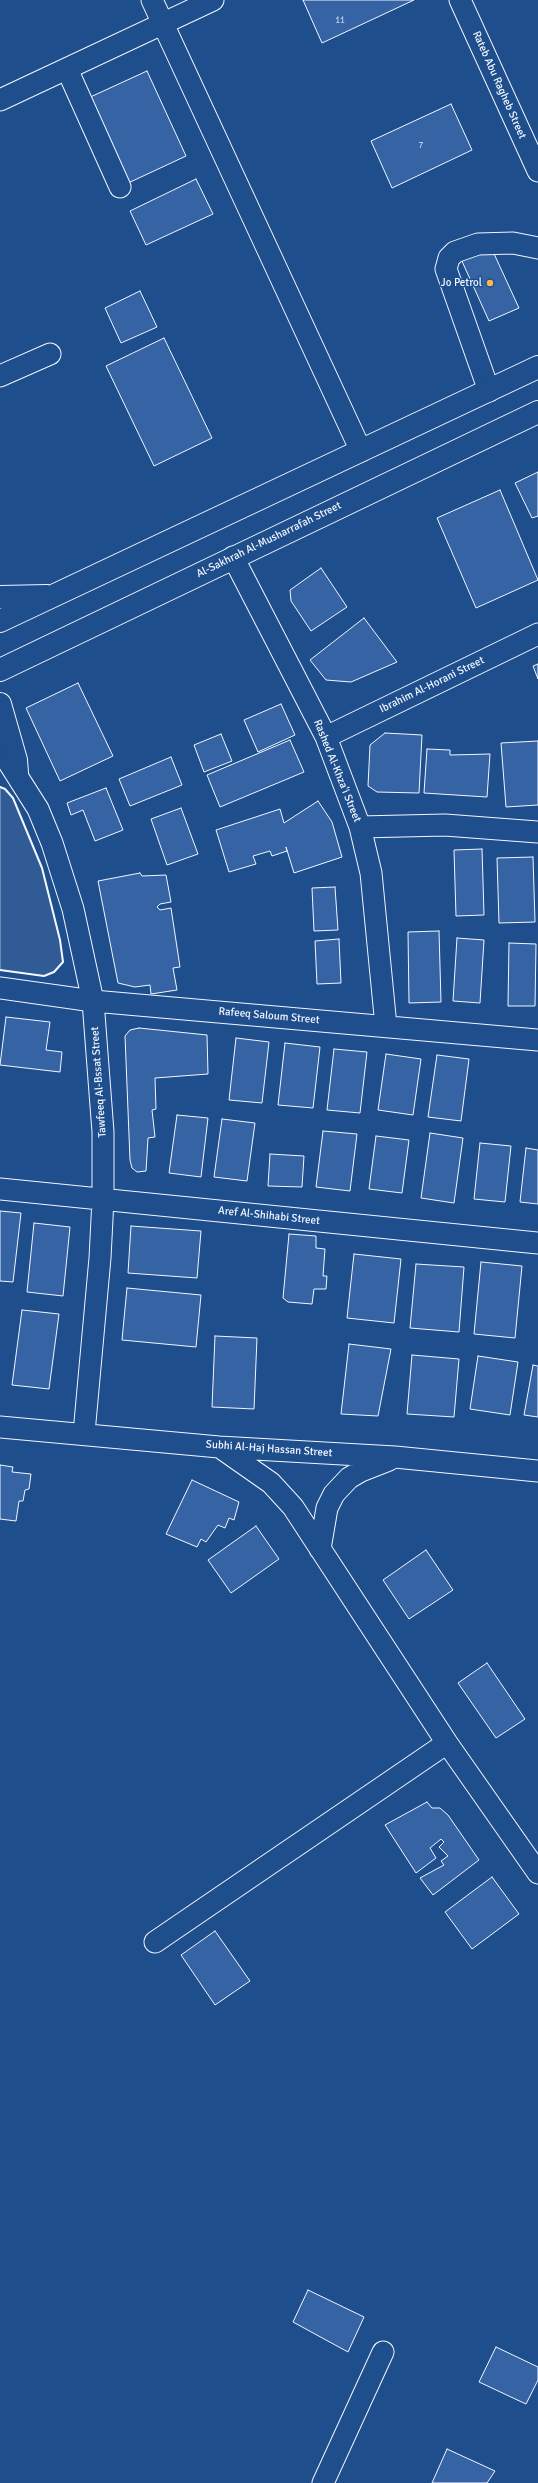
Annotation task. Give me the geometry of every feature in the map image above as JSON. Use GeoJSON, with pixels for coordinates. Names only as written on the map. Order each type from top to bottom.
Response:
{"type":"FeatureCollection","features":[{"type":"Feature","properties":{"kind":"main road"},"geometry":{"type":"LineString","coordinates":[[0,621],[58,595],[538,367]]}},
{"type":"Feature","properties":{"kind":"main road","name":"Al-Sakhrah Al-Musharrafah Street"},"geometry":{"type":"LineString","coordinates":[[0,670],[538,412]]}},
{"type":"Feature","properties":{"kind":"main road"},"geometry":{"type":"LineString","coordinates":[[0,597],[58,595]]}},
{"type":"Feature","properties":{"kind":"main road"},"geometry":{"type":"LineString","coordinates":[[0,704],[16,760],[17,773]]}},
{"type":"Feature","properties":{"kind":"street"},"geometry":{"type":"LineString","coordinates":[[152,0],[361,451]]}},
{"type":"Feature","properties":{"kind":"street"},"geometry":{"type":"LineString","coordinates":[[0,100],[213,0]]}},
{"type":"Feature","properties":{"kind":"street","name":"Rateb Abu Ragheb Street"},"geometry":{"type":"LineString","coordinates":[[460,0],[538,171]]}},
{"type":"Feature","properties":{"kind":"street"},"geometry":{"type":"LineString","coordinates":[[67,69],[120,187]]}},
{"type":"Feature","properties":{"kind":"street"},"geometry":{"type":"LineString","coordinates":[[489,391],[446,269],[449,258],[455,252],[478,244],[513,242],[538,248]]}},
{"type":"Feature","properties":{"kind":"street"},"geometry":{"type":"LineString","coordinates":[[0,376],[50,354]]}},
{"type":"Feature","properties":{"kind":"street","name":"Rashed Al-Khza'i Street"},"geometry":{"type":"LineString","coordinates":[[233,557],[326,737],[360,827],[372,880],[386,1026]]}},
{"type":"Feature","properties":{"kind":"street","name":"Ibrahim Al-Horani Street"},"geometry":{"type":"LineString","coordinates":[[326,737],[538,634]]}},
{"type":"Feature","properties":{"kind":"street","name":"Tawfeeq Al-Bssat Street"},"geometry":{"type":"LineString","coordinates":[[0,749],[17,773],[38,809],[52,843],[73,909],[93,1002],[103,1132],[103,1199],[100,1258],[84,1434]]}},
{"type":"Feature","properties":{"kind":"street"},"geometry":{"type":"LineString","coordinates":[[360,827],[445,825],[538,832]]}},
{"type":"Feature","properties":{"kind":"street","name":"Rafeeq Saloum Street"},"geometry":{"type":"LineString","coordinates":[[0,988],[93,1002],[538,1040]]}},
{"type":"Feature","properties":{"kind":"street","name":"Aref Al-Shihabi Street"},"geometry":{"type":"LineString","coordinates":[[0,1189],[538,1243]]}},
{"type":"Feature","properties":{"kind":"street","name":"Subhi Al-Haj Hassan Street"},"geometry":{"type":"LineString","coordinates":[[0,1427],[219,1446],[395,1457],[538,1471]]}},
{"type":"Feature","properties":{"kind":"street"},"geometry":{"type":"LineString","coordinates":[[219,1446],[257,1471],[283,1494],[447,1742],[538,1872]]}},
{"type":"Feature","properties":{"kind":"street"},"geometry":{"type":"LineString","coordinates":[[320,1549],[326,1508],[334,1494],[349,1478],[360,1471],[395,1457]]}},
{"type":"Feature","properties":{"kind":"street"},"geometry":{"type":"LineString","coordinates":[[155,1942],[447,1742]]}},
{"type":"Feature","properties":{"kind":"street"},"geometry":{"type":"LineString","coordinates":[[323,2483],[383,2352]]}},
{"type":"Feature","properties":{"kind":"shaded area"},"geometry":{"type":"Polygon","coordinates":[[[0,787],[5,789],[13,798],[42,868],[60,940],[63,962],[54,972],[44,976],[0,970],[0,787]]]}},
{"type":"Feature","properties":{"kind":"building"},"geometry":{"type":"Polygon","coordinates":[[[303,0],[414,0],[322,43],[303,0]]]}},
{"type":"Feature","properties":{"kind":"building"},"geometry":{"type":"Polygon","coordinates":[[[147,71],[186,156],[126,184],[86,99],[147,71]]]}},
{"type":"Feature","properties":{"kind":"building"},"geometry":{"type":"Polygon","coordinates":[[[451,104],[472,150],[392,188],[371,141],[451,104]]]}},
{"type":"Feature","properties":{"kind":"building"},"geometry":{"type":"Polygon","coordinates":[[[196,179],[213,214],[146,245],[130,211],[196,179]]]}},
{"type":"Feature","properties":{"kind":"building","name":"Jo Petrol"},"geometry":{"type":"Polygon","coordinates":[[[490,245],[519,308],[489,321],[461,259],[490,245]]]}},
{"type":"Feature","properties":{"kind":"building"},"geometry":{"type":"Polygon","coordinates":[[[140,291],[157,327],[121,343],[105,308],[140,291]]]}},
{"type":"Feature","properties":{"kind":"building"},"geometry":{"type":"Polygon","coordinates":[[[164,338],[212,438],[154,466],[106,366],[164,338]]]}},
{"type":"Feature","properties":{"kind":"building"},"geometry":{"type":"Polygon","coordinates":[[[538,472],[538,516],[532,518],[515,483],[538,472]]]}},
{"type":"Feature","properties":{"kind":"building"},"geometry":{"type":"Polygon","coordinates":[[[500,490],[538,580],[476,608],[437,518],[500,490]]]}},
{"type":"Feature","properties":{"kind":"building"},"geometry":{"type":"Polygon","coordinates":[[[321,568],[347,607],[311,631],[291,601],[290,590],[321,568]]]}},
{"type":"Feature","properties":{"kind":"building"},"geometry":{"type":"Polygon","coordinates":[[[364,618],[397,662],[351,682],[326,680],[310,660],[364,618]]]}},
{"type":"Feature","properties":{"kind":"building"},"geometry":{"type":"Polygon","coordinates":[[[538,664],[538,679],[533,666],[538,664]]]}},
{"type":"Feature","properties":{"kind":"building"},"geometry":{"type":"Polygon","coordinates":[[[78,683],[113,756],[60,781],[26,708],[78,683]]]}},
{"type":"Feature","properties":{"kind":"building"},"geometry":{"type":"Polygon","coordinates":[[[281,704],[295,735],[258,752],[244,720],[281,704]]]}},
{"type":"Feature","properties":{"kind":"building"},"geometry":{"type":"Polygon","coordinates":[[[385,733],[422,735],[419,793],[377,792],[368,786],[370,745],[385,733]]]}},
{"type":"Feature","properties":{"kind":"building"},"geometry":{"type":"Polygon","coordinates":[[[221,734],[232,761],[204,772],[194,745],[221,734]]]}},
{"type":"Feature","properties":{"kind":"building"},"geometry":{"type":"Polygon","coordinates":[[[290,740],[304,772],[220,807],[207,775],[290,740]]]}},
{"type":"Feature","properties":{"kind":"building"},"geometry":{"type":"Polygon","coordinates":[[[538,741],[538,805],[506,807],[501,743],[538,741]]]}},
{"type":"Feature","properties":{"kind":"building"},"geometry":{"type":"Polygon","coordinates":[[[427,749],[450,750],[450,755],[490,754],[487,797],[424,793],[427,749]]]}},
{"type":"Feature","properties":{"kind":"building"},"geometry":{"type":"Polygon","coordinates":[[[171,757],[182,785],[130,806],[119,779],[171,757]]]}},
{"type":"Feature","properties":{"kind":"building"},"geometry":{"type":"Polygon","coordinates":[[[106,788],[123,830],[95,841],[83,810],[71,815],[67,803],[106,788]]]}},
{"type":"Feature","properties":{"kind":"building"},"geometry":{"type":"Polygon","coordinates":[[[318,801],[332,822],[342,857],[294,873],[286,847],[287,851],[272,856],[270,851],[253,856],[256,864],[229,872],[216,830],[280,809],[284,823],[318,801]]]}},
{"type":"Feature","properties":{"kind":"building"},"geometry":{"type":"Polygon","coordinates":[[[181,808],[198,854],[167,865],[151,819],[181,808]]]}},
{"type":"Feature","properties":{"kind":"building"},"geometry":{"type":"Polygon","coordinates":[[[482,849],[484,915],[456,916],[454,850],[482,849]]]}},
{"type":"Feature","properties":{"kind":"building"},"geometry":{"type":"Polygon","coordinates":[[[533,857],[535,922],[499,923],[497,858],[533,857]]]}},
{"type":"Feature","properties":{"kind":"building"},"geometry":{"type":"Polygon","coordinates":[[[140,873],[142,876],[166,875],[171,902],[160,904],[157,907],[160,910],[171,908],[180,967],[173,968],[177,990],[151,994],[150,985],[135,987],[118,983],[98,881],[140,873]]]}},
{"type":"Feature","properties":{"kind":"building"},"geometry":{"type":"Polygon","coordinates":[[[335,887],[338,930],[314,931],[312,888],[335,887]]]}},
{"type":"Feature","properties":{"kind":"building"},"geometry":{"type":"Polygon","coordinates":[[[439,931],[441,1002],[409,1003],[408,932],[439,931]]]}},
{"type":"Feature","properties":{"kind":"building"},"geometry":{"type":"Polygon","coordinates":[[[457,938],[484,940],[480,1003],[453,1001],[457,938]]]}},
{"type":"Feature","properties":{"kind":"building"},"geometry":{"type":"Polygon","coordinates":[[[339,939],[341,983],[317,984],[315,941],[339,939]]]}},
{"type":"Feature","properties":{"kind":"building"},"geometry":{"type":"Polygon","coordinates":[[[509,943],[536,944],[535,1006],[508,1006],[509,943]]]}},
{"type":"Feature","properties":{"kind":"building"},"geometry":{"type":"Polygon","coordinates":[[[6,1017],[50,1022],[46,1050],[62,1052],[60,1072],[0,1065],[6,1017]]]}},
{"type":"Feature","properties":{"kind":"building"},"geometry":{"type":"Polygon","coordinates":[[[139,1028],[207,1035],[208,1074],[155,1078],[156,1109],[152,1110],[155,1137],[148,1138],[146,1171],[137,1172],[132,1168],[130,1160],[125,1036],[130,1030],[139,1028]]]}},
{"type":"Feature","properties":{"kind":"building"},"geometry":{"type":"Polygon","coordinates":[[[236,1038],[269,1042],[262,1103],[229,1100],[236,1038]]]}},
{"type":"Feature","properties":{"kind":"building"},"geometry":{"type":"Polygon","coordinates":[[[285,1043],[320,1047],[313,1108],[278,1105],[285,1043]]]}},
{"type":"Feature","properties":{"kind":"building"},"geometry":{"type":"Polygon","coordinates":[[[334,1049],[367,1052],[360,1113],[327,1110],[334,1049]]]}},
{"type":"Feature","properties":{"kind":"building"},"geometry":{"type":"Polygon","coordinates":[[[386,1054],[421,1059],[413,1115],[378,1110],[386,1054]]]}},
{"type":"Feature","properties":{"kind":"building"},"geometry":{"type":"Polygon","coordinates":[[[437,1055],[469,1059],[461,1121],[428,1117],[437,1055]]]}},
{"type":"Feature","properties":{"kind":"building"},"geometry":{"type":"Polygon","coordinates":[[[177,1115],[208,1118],[201,1177],[169,1173],[177,1115]]]}},
{"type":"Feature","properties":{"kind":"building"},"geometry":{"type":"Polygon","coordinates":[[[222,1119],[255,1123],[247,1181],[214,1177],[222,1119]]]}},
{"type":"Feature","properties":{"kind":"building"},"geometry":{"type":"Polygon","coordinates":[[[323,1131],[357,1134],[350,1191],[316,1187],[323,1131]]]}},
{"type":"Feature","properties":{"kind":"building"},"geometry":{"type":"Polygon","coordinates":[[[430,1133],[463,1138],[454,1203],[421,1198],[430,1133]]]}},
{"type":"Feature","properties":{"kind":"building"},"geometry":{"type":"Polygon","coordinates":[[[376,1136],[409,1140],[402,1193],[369,1189],[376,1136]]]}},
{"type":"Feature","properties":{"kind":"building"},"geometry":{"type":"Polygon","coordinates":[[[480,1143],[511,1146],[505,1202],[474,1199],[480,1143]]]}},
{"type":"Feature","properties":{"kind":"building"},"geometry":{"type":"Polygon","coordinates":[[[526,1148],[538,1150],[538,1204],[520,1202],[526,1148]]]}},
{"type":"Feature","properties":{"kind":"building"},"geometry":{"type":"Polygon","coordinates":[[[270,1154],[304,1156],[302,1187],[268,1186],[270,1154]]]}},
{"type":"Feature","properties":{"kind":"building"},"geometry":{"type":"Polygon","coordinates":[[[0,1211],[21,1213],[13,1282],[0,1281],[0,1211]]]}},
{"type":"Feature","properties":{"kind":"building"},"geometry":{"type":"Polygon","coordinates":[[[34,1223],[70,1227],[63,1296],[27,1292],[34,1223]]]}},
{"type":"Feature","properties":{"kind":"building"},"geometry":{"type":"Polygon","coordinates":[[[131,1226],[201,1231],[197,1278],[128,1273],[131,1226]]]}},
{"type":"Feature","properties":{"kind":"building"},"geometry":{"type":"Polygon","coordinates":[[[289,1234],[316,1236],[316,1248],[325,1249],[323,1276],[327,1276],[326,1289],[314,1289],[312,1304],[288,1302],[283,1298],[289,1234]]]}},
{"type":"Feature","properties":{"kind":"building"},"geometry":{"type":"Polygon","coordinates":[[[354,1254],[401,1259],[394,1323],[347,1318],[354,1254]]]}},
{"type":"Feature","properties":{"kind":"building"},"geometry":{"type":"Polygon","coordinates":[[[481,1262],[522,1266],[515,1338],[474,1334],[481,1262]]]}},
{"type":"Feature","properties":{"kind":"building"},"geometry":{"type":"Polygon","coordinates":[[[416,1264],[464,1267],[459,1332],[410,1328],[416,1264]]]}},
{"type":"Feature","properties":{"kind":"building"},"geometry":{"type":"Polygon","coordinates":[[[127,1288],[201,1295],[196,1347],[122,1340],[127,1288]]]}},
{"type":"Feature","properties":{"kind":"building"},"geometry":{"type":"Polygon","coordinates":[[[22,1310],[59,1314],[49,1389],[12,1385],[22,1310]]]}},
{"type":"Feature","properties":{"kind":"building"},"geometry":{"type":"Polygon","coordinates":[[[215,1336],[257,1338],[254,1409],[212,1407],[215,1336]]]}},
{"type":"Feature","properties":{"kind":"building"},"geometry":{"type":"Polygon","coordinates":[[[349,1344],[391,1349],[378,1416],[341,1414],[349,1344]]]}},
{"type":"Feature","properties":{"kind":"building"},"geometry":{"type":"Polygon","coordinates":[[[412,1355],[459,1359],[454,1417],[407,1414],[412,1355]]]}},
{"type":"Feature","properties":{"kind":"building"},"geometry":{"type":"Polygon","coordinates":[[[478,1356],[518,1362],[510,1415],[470,1409],[478,1356]]]}},
{"type":"Feature","properties":{"kind":"building"},"geometry":{"type":"Polygon","coordinates":[[[533,1365],[538,1366],[538,1417],[524,1415],[533,1365]]]}},
{"type":"Feature","properties":{"kind":"building"},"geometry":{"type":"Polygon","coordinates":[[[0,1465],[13,1467],[12,1472],[31,1474],[29,1489],[25,1490],[23,1501],[19,1501],[16,1521],[0,1519],[0,1465]]]}},
{"type":"Feature","properties":{"kind":"building"},"geometry":{"type":"Polygon","coordinates":[[[192,1480],[239,1502],[234,1520],[229,1518],[225,1528],[218,1525],[206,1542],[201,1539],[197,1547],[166,1534],[192,1480]]]}},
{"type":"Feature","properties":{"kind":"building"},"geometry":{"type":"Polygon","coordinates":[[[256,1526],[279,1559],[231,1593],[208,1560],[256,1526]]]}},
{"type":"Feature","properties":{"kind":"building"},"geometry":{"type":"Polygon","coordinates":[[[426,1550],[453,1590],[409,1619],[383,1580],[426,1550]]]}},
{"type":"Feature","properties":{"kind":"building"},"geometry":{"type":"Polygon","coordinates":[[[487,1663],[525,1719],[496,1738],[458,1683],[487,1663]]]}},
{"type":"Feature","properties":{"kind":"building"},"geometry":{"type":"Polygon","coordinates":[[[427,1802],[432,1808],[440,1808],[448,1815],[479,1860],[433,1895],[420,1878],[444,1865],[441,1861],[448,1856],[439,1847],[444,1842],[441,1839],[430,1848],[436,1858],[416,1873],[385,1825],[427,1802]]]}},
{"type":"Feature","properties":{"kind":"building"},"geometry":{"type":"Polygon","coordinates":[[[492,1877],[519,1914],[472,1949],[445,1912],[492,1877]]]}},
{"type":"Feature","properties":{"kind":"building"},"geometry":{"type":"Polygon","coordinates":[[[215,1931],[250,1981],[215,2005],[181,1955],[215,1931]]]}},
{"type":"Feature","properties":{"kind":"building"},"geometry":{"type":"Polygon","coordinates":[[[308,2290],[364,2317],[348,2352],[293,2322],[308,2290]]]}},
{"type":"Feature","properties":{"kind":"building"},"geometry":{"type":"Polygon","coordinates":[[[496,2347],[538,2367],[538,2380],[526,2404],[479,2382],[496,2347]]]}},
{"type":"Feature","properties":{"kind":"building"},"geometry":{"type":"Polygon","coordinates":[[[447,2449],[495,2471],[487,2483],[432,2483],[447,2449]]]}},
{"type":"Feature","properties":{"kind":"wall"},"geometry":{"type":"LineString","coordinates":[[0,787],[5,789],[13,798],[42,868],[60,940],[63,962],[54,972],[44,976],[0,970]]}},
{"type":"Feature","properties":{"kind":"place","name":"Jo Petrol"},"geometry":{"type":"Point","coordinates":[490,283]}}]}
